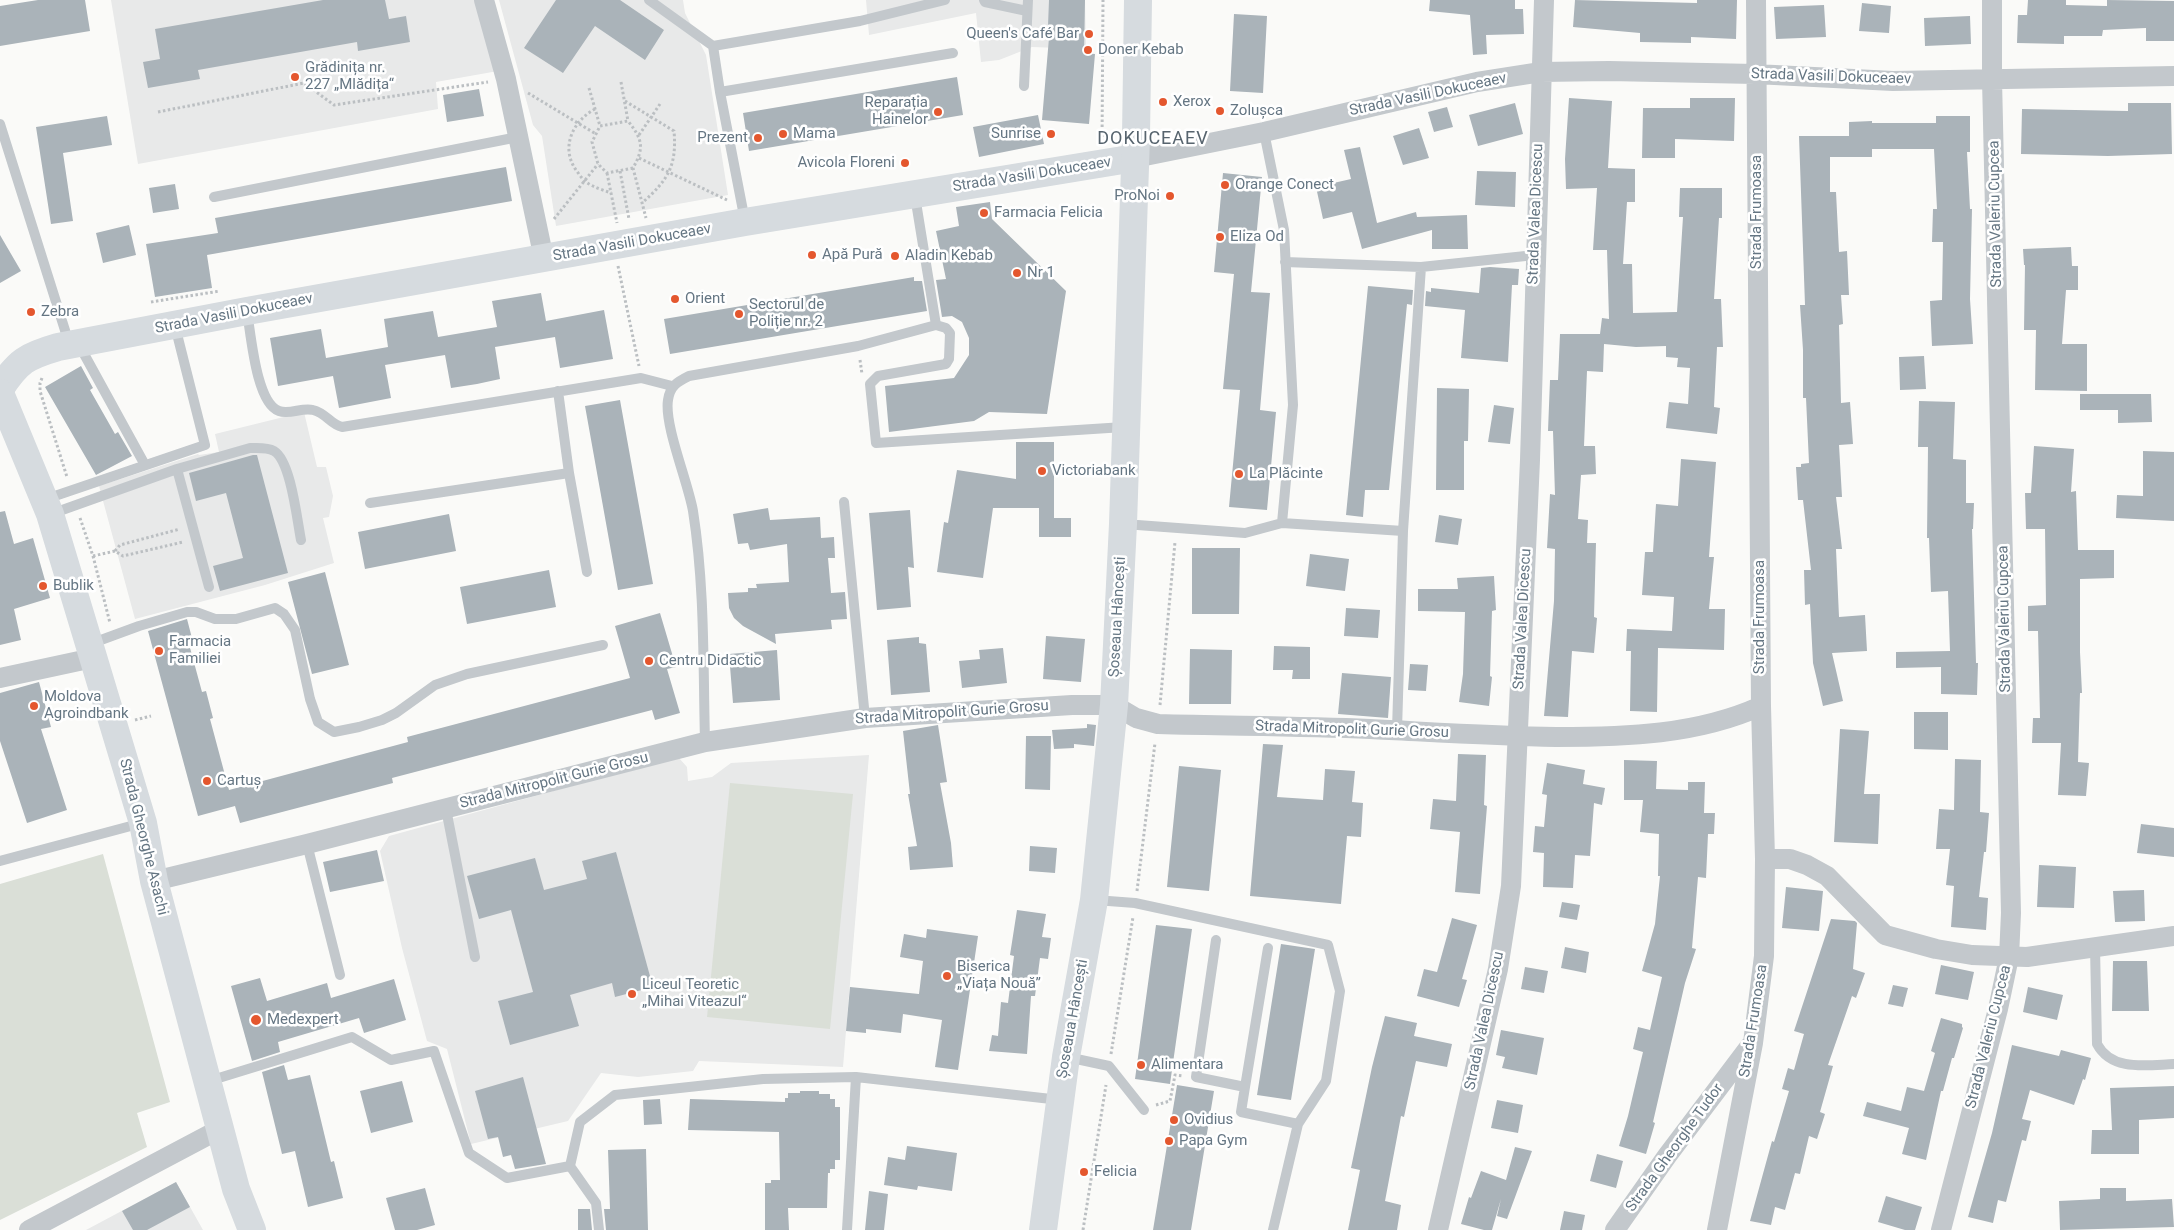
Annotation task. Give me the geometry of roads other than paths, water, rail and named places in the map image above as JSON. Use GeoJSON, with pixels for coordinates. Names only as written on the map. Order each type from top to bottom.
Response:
{"type":"FeatureCollection","features":[{"type":"Feature","properties":{"kind":"main road","name":"Șoseaua Hâncești"},"geometry":{"type":"LineString","coordinates":[[1043,1230],[1066,1057],[1094,900],[1114,705],[1123,524],[1135,158],[1138,0]]}},
{"type":"Feature","properties":{"kind":"main road","name":"Strada Vasili Dokuceaev"},"geometry":{"type":"LineString","coordinates":[[0,391],[17,366],[29,357],[74,344],[247,311],[651,224],[745,222],[1135,158]]}},
{"type":"Feature","properties":{"kind":"main road","name":"Strada Gheorghe Asachi"},"geometry":{"type":"LineString","coordinates":[[0,391],[47,507],[98,646],[143,823],[154,882],[236,1189],[252,1230]]}},
{"type":"Feature","properties":{"kind":"street"},"geometry":{"type":"LineString","coordinates":[[484,0],[506,79],[542,248]]}},
{"type":"Feature","properties":{"kind":"street","name":"Strada Valea Dicescu"},"geometry":{"type":"LineString","coordinates":[[1438,1230],[1498,969],[1511,886],[1530,460],[1544,0]]}},
{"type":"Feature","properties":{"kind":"street","name":"Strada Frumoasa"},"geometry":{"type":"LineString","coordinates":[[1717,1230],[1752,1043],[1764,956],[1765,859],[1761,706],[1756,0]]}},
{"type":"Feature","properties":{"kind":"street","name":"Strada Valeriu Cupcea"},"geometry":{"type":"LineString","coordinates":[[1941,1230],[1998,1009],[2008,957],[2011,866],[1992,79],[1992,0]]}},
{"type":"Feature","properties":{"kind":"street","name":"Strada Vasili Dokuceaev"},"geometry":{"type":"LineString","coordinates":[[1135,158],[1264,132],[1477,82],[1541,72],[1609,71],[1756,74],[1893,81],[2174,76]]}},
{"type":"Feature","properties":{"kind":"street"},"geometry":{"type":"LineString","coordinates":[[0,678],[98,646]]}},
{"type":"Feature","properties":{"kind":"street","name":"Strada Mitropolit Gurie Grosu"},"geometry":{"type":"LineString","coordinates":[[154,882],[705,742],[865,718],[1072,705],[1114,705],[1136,718],[1158,724],[1319,726],[1518,736],[1613,737],[1650,734],[1741,715],[1761,706]]}},
{"type":"Feature","properties":{"kind":"street"},"geometry":{"type":"LineString","coordinates":[[1765,859],[1790,859],[1807,865],[1826,876],[1885,935],[1936,949],[1972,955],[2028,957],[2174,936]]}},
{"type":"Feature","properties":{"kind":"street","name":"Strada Gheorghe Tudor"},"geometry":{"type":"LineString","coordinates":[[1615,1230],[1667,1156],[1752,1043]]}},
{"type":"Feature","properties":{"kind":"street"},"geometry":{"type":"LineString","coordinates":[[29,1230],[220,1129]]}},
{"type":"Feature","properties":{"kind":"lane"},"geometry":{"type":"LineString","coordinates":[[648,0],[713,46],[860,21],[944,0]]}},
{"type":"Feature","properties":{"kind":"lane"},"geometry":{"type":"LineString","coordinates":[[984,0],[1028,11]]}},
{"type":"Feature","properties":{"kind":"lane"},"geometry":{"type":"LineString","coordinates":[[1024,86],[1028,0]]}},
{"type":"Feature","properties":{"kind":"lane"},"geometry":{"type":"LineString","coordinates":[[713,46],[745,222]]}},
{"type":"Feature","properties":{"kind":"lane"},"geometry":{"type":"LineString","coordinates":[[720,92],[953,53]]}},
{"type":"Feature","properties":{"kind":"lane"},"geometry":{"type":"LineString","coordinates":[[0,124],[74,344],[146,465]]}},
{"type":"Feature","properties":{"kind":"lane"},"geometry":{"type":"LineString","coordinates":[[1264,132],[1284,230],[1293,405],[1282,523]]}},
{"type":"Feature","properties":{"kind":"lane"},"geometry":{"type":"LineString","coordinates":[[214,196],[518,137]]}},
{"type":"Feature","properties":{"kind":"lane"},"geometry":{"type":"LineString","coordinates":[[914,194],[936,325]]}},
{"type":"Feature","properties":{"kind":"lane"},"geometry":{"type":"LineString","coordinates":[[1285,262],[1421,267],[1535,255]]}},
{"type":"Feature","properties":{"kind":"lane"},"geometry":{"type":"LineString","coordinates":[[1397,730],[1403,531],[1421,267]]}},
{"type":"Feature","properties":{"kind":"lane"},"geometry":{"type":"LineString","coordinates":[[247,311],[262,388],[270,404],[282,412],[315,410],[337,426],[342,427],[641,378],[672,386],[689,376],[858,346],[936,325],[946,328],[950,333],[946,364],[878,376],[870,384],[876,443],[1126,427]]}},
{"type":"Feature","properties":{"kind":"lane"},"geometry":{"type":"LineString","coordinates":[[47,507],[72,490],[205,445],[175,325]]}},
{"type":"Feature","properties":{"kind":"lane"},"geometry":{"type":"LineString","coordinates":[[672,386],[668,402],[670,422],[693,508],[701,569],[705,742]]}},
{"type":"Feature","properties":{"kind":"lane"},"geometry":{"type":"LineString","coordinates":[[558,391],[569,473],[587,572]]}},
{"type":"Feature","properties":{"kind":"lane"},"geometry":{"type":"LineString","coordinates":[[47,507],[76,505],[177,468],[250,448],[272,450],[278,455],[286,468],[301,540]]}},
{"type":"Feature","properties":{"kind":"lane"},"geometry":{"type":"LineString","coordinates":[[177,468],[209,587]]}},
{"type":"Feature","properties":{"kind":"lane"},"geometry":{"type":"LineString","coordinates":[[370,503],[569,473]]}},
{"type":"Feature","properties":{"kind":"lane"},"geometry":{"type":"LineString","coordinates":[[844,502],[865,718]]}},
{"type":"Feature","properties":{"kind":"lane"},"geometry":{"type":"LineString","coordinates":[[1123,524],[1245,533],[1282,523],[1403,531]]}},
{"type":"Feature","properties":{"kind":"lane"},"geometry":{"type":"LineString","coordinates":[[98,646],[139,626],[187,612],[196,612],[215,619],[236,619],[275,608],[284,614],[295,630],[310,699],[318,722],[334,732],[382,720],[396,713],[435,685],[467,674],[603,645]]}},
{"type":"Feature","properties":{"kind":"lane"},"geometry":{"type":"LineString","coordinates":[[446,809],[475,957]]}},
{"type":"Feature","properties":{"kind":"lane"},"geometry":{"type":"LineString","coordinates":[[0,861],[143,823]]}},
{"type":"Feature","properties":{"kind":"lane"},"geometry":{"type":"LineString","coordinates":[[308,844],[340,975]]}},
{"type":"Feature","properties":{"kind":"lane"},"geometry":{"type":"LineString","coordinates":[[1094,900],[1135,902],[1328,944],[1340,991],[1326,1081],[1298,1124],[1273,1230]]}},
{"type":"Feature","properties":{"kind":"lane"},"geometry":{"type":"LineString","coordinates":[[1216,940],[1196,1077],[1245,1087]]}},
{"type":"Feature","properties":{"kind":"lane"},"geometry":{"type":"LineString","coordinates":[[2095,947],[2097,1044],[2102,1053],[2123,1065],[2174,1064]]}},
{"type":"Feature","properties":{"kind":"lane"},"geometry":{"type":"LineString","coordinates":[[1268,948],[1241,1112],[1298,1124]]}},
{"type":"Feature","properties":{"kind":"lane"},"geometry":{"type":"LineString","coordinates":[[208,1081],[352,1037],[391,1060],[434,1051],[469,1153],[507,1178],[570,1166]]}},
{"type":"Feature","properties":{"kind":"lane"},"geometry":{"type":"LineString","coordinates":[[1066,1057],[1109,1066],[1144,1110]]}},
{"type":"Feature","properties":{"kind":"lane"},"geometry":{"type":"LineString","coordinates":[[847,1230],[856,1077]]}},
{"type":"Feature","properties":{"kind":"lane"},"geometry":{"type":"LineString","coordinates":[[599,1230],[596,1204],[570,1166],[580,1122],[615,1095],[763,1079],[856,1077],[1060,1100]]}},
{"type":"Feature","properties":{"kind":"place","name":"Queen's Café Bar"},"geometry":{"type":"Point","coordinates":[1089,34]}},
{"type":"Feature","properties":{"kind":"place","name":"Doner Kebab"},"geometry":{"type":"Point","coordinates":[1088,50]}},
{"type":"Feature","properties":{"kind":"place","name":"Grădinița nr. 227 „Mlădița“"},"geometry":{"type":"Point","coordinates":[295,77]}},
{"type":"Feature","properties":{"kind":"place","name":"Xerox"},"geometry":{"type":"Point","coordinates":[1163,102]}},
{"type":"Feature","properties":{"kind":"place","name":"Zolușca"},"geometry":{"type":"Point","coordinates":[1220,111]}},
{"type":"Feature","properties":{"kind":"place","name":"Reparația Hainelor"},"geometry":{"type":"Point","coordinates":[938,112]}},
{"type":"Feature","properties":{"kind":"place","name":"Mama"},"geometry":{"type":"Point","coordinates":[783,134]}},
{"type":"Feature","properties":{"kind":"place","name":"Sunrise"},"geometry":{"type":"Point","coordinates":[1051,134]}},
{"type":"Feature","properties":{"kind":"place","name":"Prezent"},"geometry":{"type":"Point","coordinates":[758,138]}},
{"type":"Feature","properties":{"kind":"place","name":"Avicola Floreni"},"geometry":{"type":"Point","coordinates":[905,163]}},
{"type":"Feature","properties":{"kind":"place","name":"Orange Conect"},"geometry":{"type":"Point","coordinates":[1225,185]}},
{"type":"Feature","properties":{"kind":"place","name":"ProNoi"},"geometry":{"type":"Point","coordinates":[1170,196]}},
{"type":"Feature","properties":{"kind":"place","name":"Farmacia Felicia"},"geometry":{"type":"Point","coordinates":[984,213]}},
{"type":"Feature","properties":{"kind":"place","name":"Eliza Od"},"geometry":{"type":"Point","coordinates":[1220,237]}},
{"type":"Feature","properties":{"kind":"place","name":"Apă Pură"},"geometry":{"type":"Point","coordinates":[812,255]}},
{"type":"Feature","properties":{"kind":"place","name":"Aladin Kebab"},"geometry":{"type":"Point","coordinates":[895,256]}},
{"type":"Feature","properties":{"kind":"place","name":"Nr 1"},"geometry":{"type":"Point","coordinates":[1017,273]}},
{"type":"Feature","properties":{"kind":"place","name":"Orient"},"geometry":{"type":"Point","coordinates":[675,299]}},
{"type":"Feature","properties":{"kind":"place","name":"Zebra"},"geometry":{"type":"Point","coordinates":[31,312]}},
{"type":"Feature","properties":{"kind":"place","name":"Sectorul de Poliție nr. 2"},"geometry":{"type":"Point","coordinates":[739,314]}},
{"type":"Feature","properties":{"kind":"place","name":"Victoriabank"},"geometry":{"type":"Point","coordinates":[1042,471]}},
{"type":"Feature","properties":{"kind":"place","name":"La Plăcinte"},"geometry":{"type":"Point","coordinates":[1239,474]}},
{"type":"Feature","properties":{"kind":"place","name":"Bublik"},"geometry":{"type":"Point","coordinates":[43,586]}},
{"type":"Feature","properties":{"kind":"place","name":"Farmacia Familiei"},"geometry":{"type":"Point","coordinates":[159,651]}},
{"type":"Feature","properties":{"kind":"place","name":"Centru Didactic"},"geometry":{"type":"Point","coordinates":[649,661]}},
{"type":"Feature","properties":{"kind":"place","name":"Moldova Agroindbank"},"geometry":{"type":"Point","coordinates":[34,706]}},
{"type":"Feature","properties":{"kind":"place","name":"Cartuș"},"geometry":{"type":"Point","coordinates":[207,781]}},
{"type":"Feature","properties":{"kind":"place","name":"Biserica „Viața Nouă”"},"geometry":{"type":"Point","coordinates":[947,976]}},
{"type":"Feature","properties":{"kind":"place","name":"Liceul Teoretic „Mihai Viteazul“"},"geometry":{"type":"Point","coordinates":[632,994]}},
{"type":"Feature","properties":{"kind":"place","name":"Medexpert"},"geometry":{"type":"Point","coordinates":[256,1020]}},
{"type":"Feature","properties":{"kind":"place","name":"Alimentara"},"geometry":{"type":"Point","coordinates":[1141,1065]}},
{"type":"Feature","properties":{"kind":"place","name":"Ovidius"},"geometry":{"type":"Point","coordinates":[1174,1120]}},
{"type":"Feature","properties":{"kind":"place","name":"Papa Gym"},"geometry":{"type":"Point","coordinates":[1169,1141]}},
{"type":"Feature","properties":{"kind":"place","name":"Felicia"},"geometry":{"type":"Point","coordinates":[1084,1172]}},
{"type":"Feature","properties":{"kind":"district","name":"DOKUCEAEV"},"geometry":{"type":"Point","coordinates":[1153,139]}}]}
